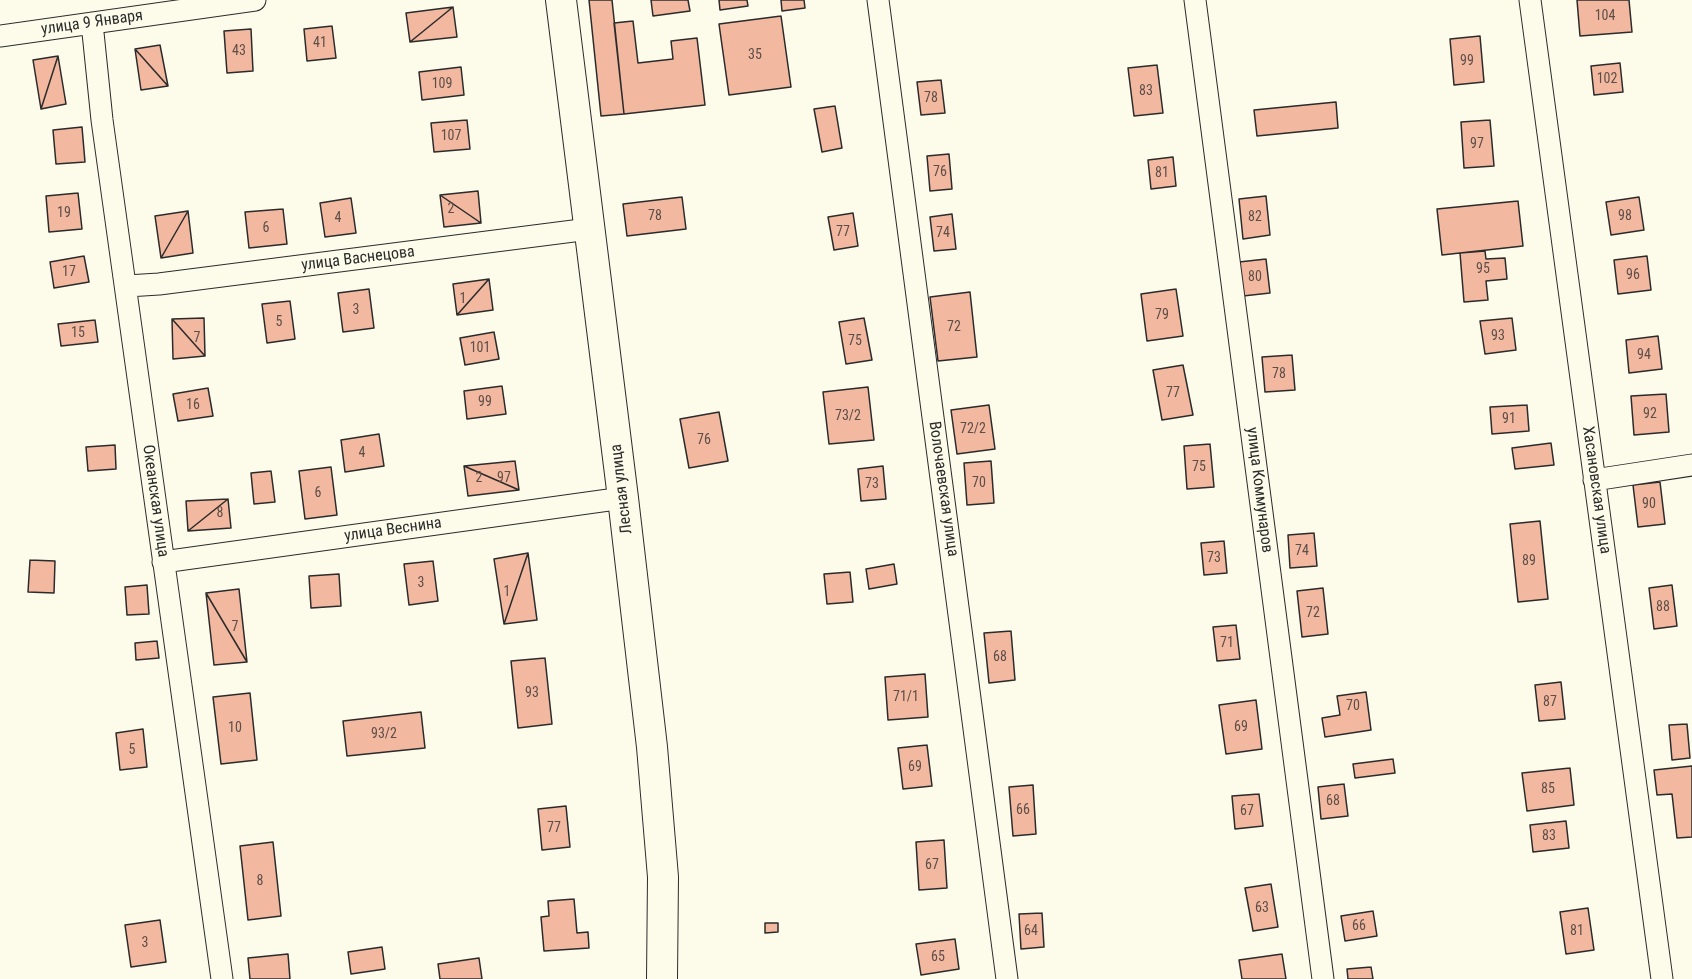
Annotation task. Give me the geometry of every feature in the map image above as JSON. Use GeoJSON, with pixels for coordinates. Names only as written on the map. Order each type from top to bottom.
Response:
{"type":"FeatureCollection","features":[{"type":"Feature","properties":{"kind":"street","name":"улица 9 Января"},"geometry":{"type":"LineString","coordinates":[[0,36],[255,0]]}},
{"type":"Feature","properties":{"kind":"street","name":"Лесная улица"},"geometry":{"type":"LineString","coordinates":[[561,0],[652,747],[663,877],[662,979]]}},
{"type":"Feature","properties":{"kind":"street","name":"Волочаевская улица"},"geometry":{"type":"LineString","coordinates":[[878,0],[1007,979]]}},
{"type":"Feature","properties":{"kind":"street","name":"улица Коммунаров"},"geometry":{"type":"LineString","coordinates":[[1195,0],[1323,979]]}},
{"type":"Feature","properties":{"kind":"street","name":"Хасановская улица"},"geometry":{"type":"LineString","coordinates":[[1530,0],[1662,979]]}},
{"type":"Feature","properties":{"kind":"street","name":"Океанская улица"},"geometry":{"type":"LineString","coordinates":[[93,23],[102,120],[222,979]]}},
{"type":"Feature","properties":{"kind":"street","name":"улица Васнецова"},"geometry":{"type":"LineString","coordinates":[[127,286],[159,284],[589,229]]}},
{"type":"Feature","properties":{"kind":"street"},"geometry":{"type":"LineString","coordinates":[[1594,480],[1692,465]]}},
{"type":"Feature","properties":{"kind":"street","name":"улица Веснина"},"geometry":{"type":"LineString","coordinates":[[163,562],[623,498]]}},
{"type":"Feature","properties":{"kind":"building"},"geometry":{"type":"Polygon","coordinates":[[[589,0],[612,0],[624,114],[601,116],[589,0]]]}},
{"type":"Feature","properties":{"kind":"building"},"geometry":{"type":"Polygon","coordinates":[[[651,0],[688,0],[690,11],[653,16],[651,0]]]}},
{"type":"Feature","properties":{"kind":"building"},"geometry":{"type":"Polygon","coordinates":[[[719,0],[747,0],[748,6],[720,10],[719,0]]]}},
{"type":"Feature","properties":{"kind":"building"},"geometry":{"type":"Polygon","coordinates":[[[781,0],[804,0],[805,8],[782,11],[781,0]]]}},
{"type":"Feature","properties":{"kind":"building"},"geometry":{"type":"Polygon","coordinates":[[[1577,0],[1629,0],[1632,32],[1580,36],[1577,0]]]}},
{"type":"Feature","properties":{"kind":"building"},"geometry":{"type":"Polygon","coordinates":[[[453,7],[410,42],[406,13],[453,7]]]}},
{"type":"Feature","properties":{"kind":"building"},"geometry":{"type":"Polygon","coordinates":[[[453,7],[457,37],[410,42],[453,7]]]}},
{"type":"Feature","properties":{"kind":"building"},"geometry":{"type":"Polygon","coordinates":[[[781,16],[791,87],[729,95],[719,24],[781,16]]]}},
{"type":"Feature","properties":{"kind":"building"},"geometry":{"type":"Polygon","coordinates":[[[633,21],[638,63],[673,59],[671,41],[697,38],[705,105],[624,114],[614,23],[633,21]]]}},
{"type":"Feature","properties":{"kind":"building"},"geometry":{"type":"Polygon","coordinates":[[[332,26],[336,58],[307,61],[304,29],[332,26]]]}},
{"type":"Feature","properties":{"kind":"building"},"geometry":{"type":"Polygon","coordinates":[[[251,29],[253,71],[227,73],[224,31],[251,29]]]}},
{"type":"Feature","properties":{"kind":"building"},"geometry":{"type":"Polygon","coordinates":[[[1480,36],[1484,82],[1454,85],[1450,39],[1480,36]]]}},
{"type":"Feature","properties":{"kind":"building"},"geometry":{"type":"Polygon","coordinates":[[[160,45],[168,86],[135,49],[160,45]]]}},
{"type":"Feature","properties":{"kind":"building"},"geometry":{"type":"Polygon","coordinates":[[[135,49],[168,86],[141,90],[135,49]]]}},
{"type":"Feature","properties":{"kind":"building"},"geometry":{"type":"Polygon","coordinates":[[[58,56],[41,109],[33,60],[58,56]]]}},
{"type":"Feature","properties":{"kind":"building"},"geometry":{"type":"Polygon","coordinates":[[[58,56],[66,104],[41,109],[58,56]]]}},
{"type":"Feature","properties":{"kind":"building"},"geometry":{"type":"Polygon","coordinates":[[[1620,63],[1623,92],[1594,95],[1591,66],[1620,63]]]}},
{"type":"Feature","properties":{"kind":"building"},"geometry":{"type":"Polygon","coordinates":[[[1157,65],[1163,113],[1134,116],[1128,68],[1157,65]]]}},
{"type":"Feature","properties":{"kind":"building"},"geometry":{"type":"Polygon","coordinates":[[[461,67],[464,95],[422,100],[419,72],[461,67]]]}},
{"type":"Feature","properties":{"kind":"building"},"geometry":{"type":"Polygon","coordinates":[[[941,80],[945,113],[921,115],[917,82],[941,80]]]}},
{"type":"Feature","properties":{"kind":"building"},"geometry":{"type":"Polygon","coordinates":[[[1336,102],[1338,128],[1257,136],[1254,110],[1336,102]]]}},
{"type":"Feature","properties":{"kind":"building"},"geometry":{"type":"Polygon","coordinates":[[[835,106],[842,148],[822,152],[814,109],[835,106]]]}},
{"type":"Feature","properties":{"kind":"building"},"geometry":{"type":"Polygon","coordinates":[[[467,120],[470,149],[434,152],[431,123],[467,120]]]}},
{"type":"Feature","properties":{"kind":"building"},"geometry":{"type":"Polygon","coordinates":[[[1490,120],[1494,166],[1464,168],[1461,122],[1490,120]]]}},
{"type":"Feature","properties":{"kind":"building"},"geometry":{"type":"Polygon","coordinates":[[[82,127],[85,162],[56,164],[53,130],[82,127]]]}},
{"type":"Feature","properties":{"kind":"building"},"geometry":{"type":"Polygon","coordinates":[[[949,154],[952,189],[930,191],[927,156],[949,154]]]}},
{"type":"Feature","properties":{"kind":"building"},"geometry":{"type":"Polygon","coordinates":[[[1173,157],[1176,186],[1151,189],[1148,160],[1173,157]]]}},
{"type":"Feature","properties":{"kind":"building"},"geometry":{"type":"Polygon","coordinates":[[[478,191],[481,223],[440,195],[478,191]]]}},
{"type":"Feature","properties":{"kind":"building"},"geometry":{"type":"Polygon","coordinates":[[[78,193],[82,229],[49,232],[46,196],[78,193]]]}},
{"type":"Feature","properties":{"kind":"building"},"geometry":{"type":"Polygon","coordinates":[[[440,195],[481,223],[444,227],[440,195]]]}},
{"type":"Feature","properties":{"kind":"building"},"geometry":{"type":"Polygon","coordinates":[[[1266,196],[1270,235],[1243,239],[1239,199],[1266,196]]]}},
{"type":"Feature","properties":{"kind":"building"},"geometry":{"type":"Polygon","coordinates":[[[682,197],[686,229],[627,236],[623,204],[682,197]]]}},
{"type":"Feature","properties":{"kind":"building"},"geometry":{"type":"Polygon","coordinates":[[[1639,197],[1644,230],[1611,235],[1606,202],[1639,197]]]}},
{"type":"Feature","properties":{"kind":"building"},"geometry":{"type":"Polygon","coordinates":[[[351,198],[356,233],[325,237],[320,203],[351,198]]]}},
{"type":"Feature","properties":{"kind":"building"},"geometry":{"type":"Polygon","coordinates":[[[1518,201],[1523,246],[1442,255],[1437,209],[1518,201]]]}},
{"type":"Feature","properties":{"kind":"building"},"geometry":{"type":"Polygon","coordinates":[[[283,209],[287,244],[249,248],[245,212],[283,209]]]}},
{"type":"Feature","properties":{"kind":"building"},"geometry":{"type":"Polygon","coordinates":[[[188,211],[193,253],[161,258],[188,211]]]}},
{"type":"Feature","properties":{"kind":"building"},"geometry":{"type":"Polygon","coordinates":[[[188,211],[161,258],[155,216],[188,211]]]}},
{"type":"Feature","properties":{"kind":"building"},"geometry":{"type":"Polygon","coordinates":[[[853,213],[858,246],[834,250],[828,217],[853,213]]]}},
{"type":"Feature","properties":{"kind":"building"},"geometry":{"type":"Polygon","coordinates":[[[952,214],[956,249],[934,251],[930,217],[952,214]]]}},
{"type":"Feature","properties":{"kind":"building"},"geometry":{"type":"Polygon","coordinates":[[[1485,251],[1486,259],[1505,258],[1507,279],[1486,281],[1488,300],[1464,302],[1460,253],[1485,251]]]}},
{"type":"Feature","properties":{"kind":"building"},"geometry":{"type":"Polygon","coordinates":[[[84,256],[89,282],[54,288],[50,262],[84,256]]]}},
{"type":"Feature","properties":{"kind":"building"},"geometry":{"type":"Polygon","coordinates":[[[1647,256],[1651,290],[1618,294],[1614,260],[1647,256]]]}},
{"type":"Feature","properties":{"kind":"building"},"geometry":{"type":"Polygon","coordinates":[[[1266,259],[1270,293],[1243,296],[1239,262],[1266,259]]]}},
{"type":"Feature","properties":{"kind":"building"},"geometry":{"type":"Polygon","coordinates":[[[489,279],[457,315],[453,284],[489,279]]]}},
{"type":"Feature","properties":{"kind":"building"},"geometry":{"type":"Polygon","coordinates":[[[489,279],[493,310],[457,315],[489,279]]]}},
{"type":"Feature","properties":{"kind":"building"},"geometry":{"type":"Polygon","coordinates":[[[369,289],[374,328],[343,332],[338,293],[369,289]]]}},
{"type":"Feature","properties":{"kind":"building"},"geometry":{"type":"Polygon","coordinates":[[[1176,289],[1183,336],[1147,341],[1141,294],[1176,289]]]}},
{"type":"Feature","properties":{"kind":"building"},"geometry":{"type":"Polygon","coordinates":[[[970,292],[977,357],[938,361],[930,297],[970,292]]]}},
{"type":"Feature","properties":{"kind":"building"},"geometry":{"type":"Polygon","coordinates":[[[290,301],[295,339],[267,343],[262,304],[290,301]]]}},
{"type":"Feature","properties":{"kind":"building"},"geometry":{"type":"Polygon","coordinates":[[[204,318],[205,356],[172,319],[204,318]]]}},
{"type":"Feature","properties":{"kind":"building"},"geometry":{"type":"Polygon","coordinates":[[[864,318],[872,360],[846,364],[839,322],[864,318]]]}},
{"type":"Feature","properties":{"kind":"building"},"geometry":{"type":"Polygon","coordinates":[[[1512,318],[1516,350],[1485,354],[1480,321],[1512,318]]]}},
{"type":"Feature","properties":{"kind":"building"},"geometry":{"type":"Polygon","coordinates":[[[172,319],[205,356],[173,359],[172,319]]]}},
{"type":"Feature","properties":{"kind":"building"},"geometry":{"type":"Polygon","coordinates":[[[95,320],[98,342],[61,346],[58,324],[95,320]]]}},
{"type":"Feature","properties":{"kind":"building"},"geometry":{"type":"Polygon","coordinates":[[[494,332],[499,359],[465,365],[460,338],[494,332]]]}},
{"type":"Feature","properties":{"kind":"building"},"geometry":{"type":"Polygon","coordinates":[[[1658,336],[1662,369],[1629,373],[1626,340],[1658,336]]]}},
{"type":"Feature","properties":{"kind":"building"},"geometry":{"type":"Polygon","coordinates":[[[1292,355],[1295,390],[1265,392],[1262,357],[1292,355]]]}},
{"type":"Feature","properties":{"kind":"building"},"geometry":{"type":"Polygon","coordinates":[[[1183,365],[1193,415],[1162,420],[1153,370],[1183,365]]]}},
{"type":"Feature","properties":{"kind":"building"},"geometry":{"type":"Polygon","coordinates":[[[502,386],[506,414],[467,419],[464,391],[502,386]]]}},
{"type":"Feature","properties":{"kind":"building"},"geometry":{"type":"Polygon","coordinates":[[[868,387],[874,440],[829,444],[823,392],[868,387]]]}},
{"type":"Feature","properties":{"kind":"building"},"geometry":{"type":"Polygon","coordinates":[[[208,388],[213,416],[178,421],[173,394],[208,388]]]}},
{"type":"Feature","properties":{"kind":"building"},"geometry":{"type":"Polygon","coordinates":[[[1666,394],[1669,432],[1634,435],[1631,396],[1666,394]]]}},
{"type":"Feature","properties":{"kind":"building"},"geometry":{"type":"Polygon","coordinates":[[[989,405],[995,449],[957,454],[951,410],[989,405]]]}},
{"type":"Feature","properties":{"kind":"building"},"geometry":{"type":"Polygon","coordinates":[[[1527,405],[1529,431],[1492,434],[1490,407],[1527,405]]]}},
{"type":"Feature","properties":{"kind":"building"},"geometry":{"type":"Polygon","coordinates":[[[719,412],[728,461],[689,468],[680,419],[719,412]]]}},
{"type":"Feature","properties":{"kind":"building"},"geometry":{"type":"Polygon","coordinates":[[[379,434],[384,466],[345,472],[341,440],[379,434]]]}},
{"type":"Feature","properties":{"kind":"building"},"geometry":{"type":"Polygon","coordinates":[[[1551,443],[1554,465],[1515,469],[1512,448],[1551,443]]]}},
{"type":"Feature","properties":{"kind":"building"},"geometry":{"type":"Polygon","coordinates":[[[1210,444],[1214,487],[1187,489],[1184,446],[1210,444]]]}},
{"type":"Feature","properties":{"kind":"building"},"geometry":{"type":"Polygon","coordinates":[[[115,445],[116,469],[88,471],[86,447],[115,445]]]}},
{"type":"Feature","properties":{"kind":"building"},"geometry":{"type":"Polygon","coordinates":[[[515,461],[519,490],[464,466],[515,461]]]}},
{"type":"Feature","properties":{"kind":"building"},"geometry":{"type":"Polygon","coordinates":[[[991,461],[994,503],[967,505],[964,463],[991,461]]]}},
{"type":"Feature","properties":{"kind":"building"},"geometry":{"type":"Polygon","coordinates":[[[464,466],[519,490],[468,496],[464,466]]]}},
{"type":"Feature","properties":{"kind":"building"},"geometry":{"type":"Polygon","coordinates":[[[883,466],[886,499],[861,501],[858,469],[883,466]]]}},
{"type":"Feature","properties":{"kind":"building"},"geometry":{"type":"Polygon","coordinates":[[[331,467],[337,515],[305,519],[299,471],[331,467]]]}},
{"type":"Feature","properties":{"kind":"building"},"geometry":{"type":"Polygon","coordinates":[[[271,471],[275,502],[254,504],[251,473],[271,471]]]}},
{"type":"Feature","properties":{"kind":"building"},"geometry":{"type":"Polygon","coordinates":[[[1660,482],[1665,524],[1638,527],[1633,485],[1660,482]]]}},
{"type":"Feature","properties":{"kind":"building"},"geometry":{"type":"Polygon","coordinates":[[[228,499],[188,531],[186,501],[228,499]]]}},
{"type":"Feature","properties":{"kind":"building"},"geometry":{"type":"Polygon","coordinates":[[[228,499],[231,528],[188,531],[228,499]]]}},
{"type":"Feature","properties":{"kind":"building"},"geometry":{"type":"Polygon","coordinates":[[[1540,521],[1548,599],[1518,602],[1510,524],[1540,521]]]}},
{"type":"Feature","properties":{"kind":"building"},"geometry":{"type":"Polygon","coordinates":[[[1314,533],[1317,566],[1290,568],[1288,535],[1314,533]]]}},
{"type":"Feature","properties":{"kind":"building"},"geometry":{"type":"Polygon","coordinates":[[[1224,541],[1227,573],[1204,575],[1201,543],[1224,541]]]}},
{"type":"Feature","properties":{"kind":"building"},"geometry":{"type":"Polygon","coordinates":[[[528,553],[537,620],[504,624],[528,553]]]}},
{"type":"Feature","properties":{"kind":"building"},"geometry":{"type":"Polygon","coordinates":[[[528,553],[504,624],[494,559],[528,553]]]}},
{"type":"Feature","properties":{"kind":"building"},"geometry":{"type":"Polygon","coordinates":[[[30,560],[55,561],[54,593],[28,592],[30,560]]]}},
{"type":"Feature","properties":{"kind":"building"},"geometry":{"type":"Polygon","coordinates":[[[433,561],[438,601],[409,605],[404,564],[433,561]]]}},
{"type":"Feature","properties":{"kind":"building"},"geometry":{"type":"Polygon","coordinates":[[[894,564],[897,584],[869,589],[866,569],[894,564]]]}},
{"type":"Feature","properties":{"kind":"building"},"geometry":{"type":"Polygon","coordinates":[[[850,572],[853,602],[827,604],[824,574],[850,572]]]}},
{"type":"Feature","properties":{"kind":"building"},"geometry":{"type":"Polygon","coordinates":[[[339,574],[341,606],[311,608],[309,576],[339,574]]]}},
{"type":"Feature","properties":{"kind":"building"},"geometry":{"type":"Polygon","coordinates":[[[147,585],[149,614],[127,615],[125,587],[147,585]]]}},
{"type":"Feature","properties":{"kind":"building"},"geometry":{"type":"Polygon","coordinates":[[[1672,585],[1677,626],[1654,629],[1649,588],[1672,585]]]}},
{"type":"Feature","properties":{"kind":"building"},"geometry":{"type":"Polygon","coordinates":[[[1323,588],[1328,634],[1302,637],[1297,591],[1323,588]]]}},
{"type":"Feature","properties":{"kind":"building"},"geometry":{"type":"Polygon","coordinates":[[[239,589],[247,662],[206,593],[239,589]]]}},
{"type":"Feature","properties":{"kind":"building"},"geometry":{"type":"Polygon","coordinates":[[[206,593],[247,662],[214,665],[206,593]]]}},
{"type":"Feature","properties":{"kind":"building"},"geometry":{"type":"Polygon","coordinates":[[[1236,625],[1240,659],[1217,661],[1213,627],[1236,625]]]}},
{"type":"Feature","properties":{"kind":"building"},"geometry":{"type":"Polygon","coordinates":[[[1011,631],[1015,680],[989,683],[984,633],[1011,631]]]}},
{"type":"Feature","properties":{"kind":"building"},"geometry":{"type":"Polygon","coordinates":[[[157,641],[159,658],[136,660],[135,643],[157,641]]]}},
{"type":"Feature","properties":{"kind":"building"},"geometry":{"type":"Polygon","coordinates":[[[545,658],[552,724],[518,728],[511,661],[545,658]]]}},
{"type":"Feature","properties":{"kind":"building"},"geometry":{"type":"Polygon","coordinates":[[[925,674],[928,717],[888,720],[885,677],[925,674]]]}},
{"type":"Feature","properties":{"kind":"building"},"geometry":{"type":"Polygon","coordinates":[[[1561,682],[1565,719],[1539,721],[1535,685],[1561,682]]]}},
{"type":"Feature","properties":{"kind":"building"},"geometry":{"type":"Polygon","coordinates":[[[1366,692],[1371,730],[1325,737],[1322,718],[1340,715],[1337,696],[1366,692]]]}},
{"type":"Feature","properties":{"kind":"building"},"geometry":{"type":"Polygon","coordinates":[[[250,693],[257,760],[221,764],[213,697],[250,693]]]}},
{"type":"Feature","properties":{"kind":"building"},"geometry":{"type":"Polygon","coordinates":[[[1256,700],[1262,749],[1226,754],[1219,705],[1256,700]]]}},
{"type":"Feature","properties":{"kind":"building"},"geometry":{"type":"Polygon","coordinates":[[[421,712],[425,748],[347,756],[343,721],[421,712]]]}},
{"type":"Feature","properties":{"kind":"building"},"geometry":{"type":"Polygon","coordinates":[[[1687,724],[1690,758],[1672,760],[1669,725],[1687,724]]]}},
{"type":"Feature","properties":{"kind":"building"},"geometry":{"type":"Polygon","coordinates":[[[143,729],[147,767],[120,770],[116,733],[143,729]]]}},
{"type":"Feature","properties":{"kind":"building"},"geometry":{"type":"Polygon","coordinates":[[[927,745],[932,786],[903,789],[898,748],[927,745]]]}},
{"type":"Feature","properties":{"kind":"building"},"geometry":{"type":"Polygon","coordinates":[[[1393,759],[1395,773],[1355,778],[1353,764],[1393,759]]]}},
{"type":"Feature","properties":{"kind":"building"},"geometry":{"type":"Polygon","coordinates":[[[1692,766],[1692,837],[1677,838],[1672,794],[1657,795],[1654,770],[1692,766]]]}},
{"type":"Feature","properties":{"kind":"building"},"geometry":{"type":"Polygon","coordinates":[[[1570,768],[1574,805],[1527,811],[1522,773],[1570,768]]]}},
{"type":"Feature","properties":{"kind":"building"},"geometry":{"type":"Polygon","coordinates":[[[1344,784],[1348,816],[1321,819],[1318,787],[1344,784]]]}},
{"type":"Feature","properties":{"kind":"building"},"geometry":{"type":"Polygon","coordinates":[[[1033,785],[1036,834],[1013,836],[1009,787],[1033,785]]]}},
{"type":"Feature","properties":{"kind":"building"},"geometry":{"type":"Polygon","coordinates":[[[1259,794],[1263,826],[1235,829],[1232,796],[1259,794]]]}},
{"type":"Feature","properties":{"kind":"building"},"geometry":{"type":"Polygon","coordinates":[[[566,806],[570,847],[542,850],[538,809],[566,806]]]}},
{"type":"Feature","properties":{"kind":"building"},"geometry":{"type":"Polygon","coordinates":[[[1566,821],[1569,848],[1533,852],[1530,825],[1566,821]]]}},
{"type":"Feature","properties":{"kind":"building"},"geometry":{"type":"Polygon","coordinates":[[[944,840],[947,888],[919,890],[916,842],[944,840]]]}},
{"type":"Feature","properties":{"kind":"building"},"geometry":{"type":"Polygon","coordinates":[[[273,842],[281,916],[248,920],[240,846],[273,842]]]}},
{"type":"Feature","properties":{"kind":"building"},"geometry":{"type":"Polygon","coordinates":[[[1271,884],[1278,927],[1253,931],[1245,888],[1271,884]]]}},
{"type":"Feature","properties":{"kind":"building"},"geometry":{"type":"Polygon","coordinates":[[[574,899],[577,933],[588,932],[589,948],[544,951],[541,917],[549,916],[548,901],[574,899]]]}},
{"type":"Feature","properties":{"kind":"building"},"geometry":{"type":"Polygon","coordinates":[[[1588,908],[1594,950],[1566,954],[1560,912],[1588,908]]]}},
{"type":"Feature","properties":{"kind":"building"},"geometry":{"type":"Polygon","coordinates":[[[1373,911],[1377,936],[1345,941],[1341,916],[1373,911]]]}},
{"type":"Feature","properties":{"kind":"building"},"geometry":{"type":"Polygon","coordinates":[[[1042,913],[1044,947],[1021,949],[1019,914],[1042,913]]]}},
{"type":"Feature","properties":{"kind":"building"},"geometry":{"type":"Polygon","coordinates":[[[160,920],[166,962],[131,967],[125,925],[160,920]]]}},
{"type":"Feature","properties":{"kind":"building"},"geometry":{"type":"Polygon","coordinates":[[[765,923],[778,923],[778,932],[765,933],[765,923]]]}},
{"type":"Feature","properties":{"kind":"building"},"geometry":{"type":"Polygon","coordinates":[[[955,939],[959,969],[921,975],[916,944],[955,939]]]}},
{"type":"Feature","properties":{"kind":"building"},"geometry":{"type":"Polygon","coordinates":[[[382,947],[385,969],[351,974],[348,952],[382,947]]]}},
{"type":"Feature","properties":{"kind":"building"},"geometry":{"type":"Polygon","coordinates":[[[288,954],[290,979],[250,979],[248,958],[288,954]]]}},
{"type":"Feature","properties":{"kind":"building"},"geometry":{"type":"Polygon","coordinates":[[[1282,954],[1286,979],[1242,979],[1239,960],[1282,954]]]}},
{"type":"Feature","properties":{"kind":"building"},"geometry":{"type":"Polygon","coordinates":[[[479,958],[482,979],[440,979],[438,964],[479,958]]]}},
{"type":"Feature","properties":{"kind":"building"},"geometry":{"type":"Polygon","coordinates":[[[1371,967],[1373,979],[1348,979],[1347,969],[1371,967]]]}}]}
